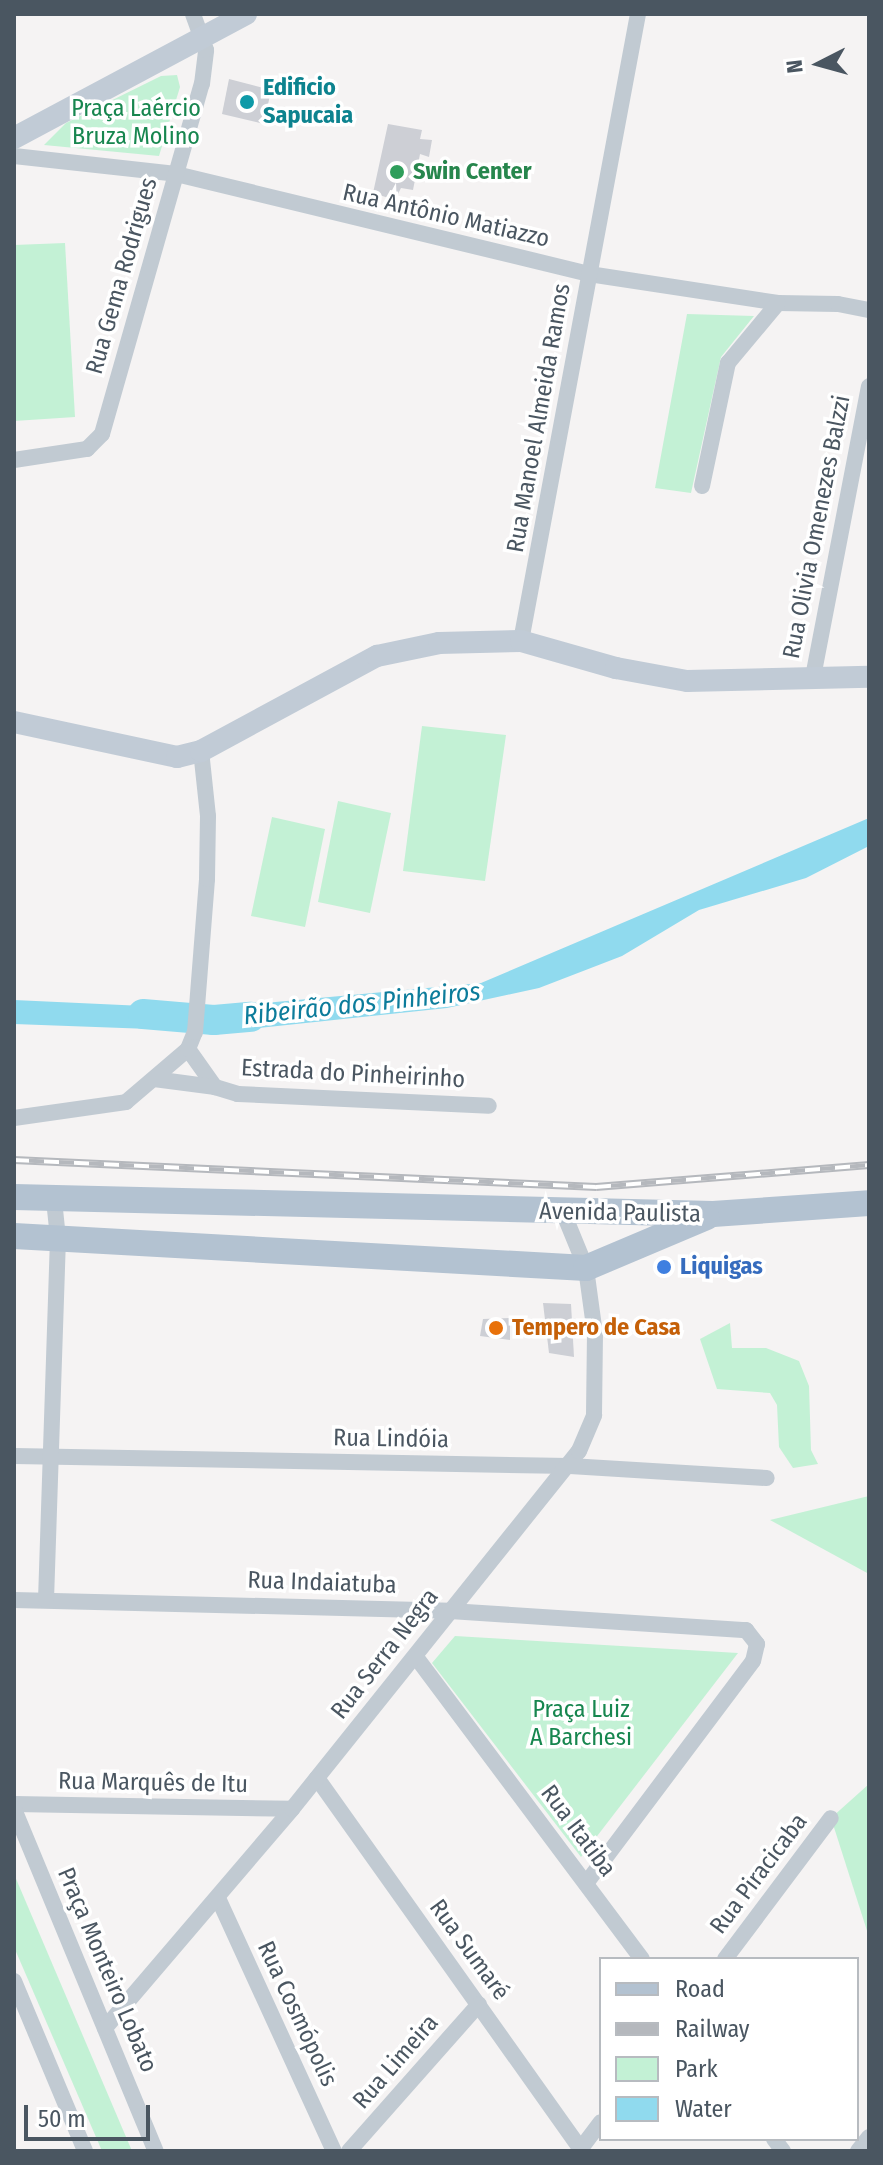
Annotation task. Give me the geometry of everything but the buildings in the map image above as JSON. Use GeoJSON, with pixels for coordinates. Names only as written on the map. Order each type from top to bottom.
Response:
{"type":"FeatureCollection","features":[{"type":"Feature","properties":{"kind":"main road"},"geometry":{"type":"LineString","coordinates":[[14,138],[246,14]]}},
{"type":"Feature","properties":{"kind":"main road"},"geometry":{"type":"LineString","coordinates":[[19,721],[158,755],[201,751],[377,656],[408,645],[521,641],[658,678],[869,677]]}},
{"type":"Feature","properties":{"kind":"main road","name":"Avenida Paulista"},"geometry":{"type":"LineString","coordinates":[[14,1197],[713,1214]]}},
{"type":"Feature","properties":{"kind":"main road"},"geometry":{"type":"LineString","coordinates":[[713,1214],[862,1206]]}},
{"type":"Feature","properties":{"kind":"main road","name":"Avenida Paulista"},"geometry":{"type":"LineString","coordinates":[[14,1236],[586,1268],[713,1214]]}},
{"type":"Feature","properties":{"kind":"street","name":"Rua Gema Rodrigues"},"geometry":{"type":"LineString","coordinates":[[14,460],[87,449],[102,434],[202,84],[206,50],[193,14]]}},
{"type":"Feature","properties":{"kind":"street","name":"Rua Manoel Almeida Ramos"},"geometry":{"type":"LineString","coordinates":[[521,641],[638,14]]}},
{"type":"Feature","properties":{"kind":"street","name":"Rua Antônio Matiazzo"},"geometry":{"type":"LineString","coordinates":[[14,156],[176,174],[589,274],[778,303],[838,304],[869,310]]}},
{"type":"Feature","properties":{"kind":"street"},"geometry":{"type":"LineString","coordinates":[[702,486],[728,363],[778,303]]}},
{"type":"Feature","properties":{"kind":"street","name":"Rua Olivia Omenezes Balzzi"},"geometry":{"type":"LineString","coordinates":[[813,677],[869,386]]}},
{"type":"Feature","properties":{"kind":"street"},"geometry":{"type":"LineString","coordinates":[[14,1118],[126,1102],[188,1049],[195,1032],[199,998],[208,816],[201,751]]}},
{"type":"Feature","properties":{"kind":"street","name":"Estrada do Pinheirinho"},"geometry":{"type":"LineString","coordinates":[[188,1049],[215,1087]]}},
{"type":"Feature","properties":{"kind":"street","name":"Estrada do Pinheirinho"},"geometry":{"type":"LineString","coordinates":[[154,1079],[215,1087],[238,1094],[354,1102],[489,1106]]}},
{"type":"Feature","properties":{"kind":"street"},"geometry":{"type":"LineString","coordinates":[[46,1600],[47,1456],[58,1238],[54,1200]]}},
{"type":"Feature","properties":{"kind":"street","name":"Rua Serra Negra"},"geometry":{"type":"LineString","coordinates":[[105,2028],[292,1809],[570,1466],[594,1415],[595,1334],[586,1268],[563,1212]]}},
{"type":"Feature","properties":{"kind":"street","name":"Rua Lindóia"},"geometry":{"type":"LineString","coordinates":[[14,1456],[570,1466],[767,1478]]}},
{"type":"Feature","properties":{"kind":"street","name":"Rua Indaiatuba"},"geometry":{"type":"LineString","coordinates":[[14,1600],[450,1611],[746,1630],[757,1651],[587,1882]]}},
{"type":"Feature","properties":{"kind":"street","name":"Rua Itatiba"},"geometry":{"type":"LineString","coordinates":[[416,1657],[641,1957]]}},
{"type":"Feature","properties":{"kind":"street","name":"Rua Sumaré"},"geometry":{"type":"LineString","coordinates":[[317,1778],[580,2150]]}},
{"type":"Feature","properties":{"kind":"street","name":"Rua Marquês de Itu"},"geometry":{"type":"LineString","coordinates":[[14,1806],[292,1809]]}},
{"type":"Feature","properties":{"kind":"street","name":"Praça Monteiro Lobato"},"geometry":{"type":"LineString","coordinates":[[14,1806],[156,2151]]}},
{"type":"Feature","properties":{"kind":"street","name":"Rua Piracicaba"},"geometry":{"type":"LineString","coordinates":[[727,1957],[831,1818]]}},
{"type":"Feature","properties":{"kind":"street","name":"Rua Cosmópolis"},"geometry":{"type":"LineString","coordinates":[[218,1898],[334,2151]]}},
{"type":"Feature","properties":{"kind":"street"},"geometry":{"type":"LineString","coordinates":[[14,1981],[85,2151]]}},
{"type":"Feature","properties":{"kind":"street","name":"Rua Limeira"},"geometry":{"type":"LineString","coordinates":[[349,2151],[479,2004]]}},
{"type":"Feature","properties":{"kind":"street"},"geometry":{"type":"LineString","coordinates":[[580,2150],[599,2125]]}},
{"type":"Feature","properties":{"kind":"street"},"geometry":{"type":"LineString","coordinates":[[858,2151],[869,2137]]}},
{"type":"Feature","properties":{"kind":"green space","name":"Praça Laércio Bruza Molino"},"geometry":{"type":"Polygon","coordinates":[[[177,75],[180,87],[159,156],[44,145],[66,123],[161,76],[177,75]]]}},
{"type":"Feature","properties":{"kind":"green space"},"geometry":{"type":"Polygon","coordinates":[[[65,243],[75,417],[14,421],[14,245],[65,243]]]}},
{"type":"Feature","properties":{"kind":"green space"},"geometry":{"type":"Polygon","coordinates":[[[687,314],[754,316],[721,357],[691,493],[655,488],[687,314]]]}},
{"type":"Feature","properties":{"kind":"green space"},"geometry":{"type":"Polygon","coordinates":[[[422,726],[506,735],[485,881],[403,871],[422,726]]]}},
{"type":"Feature","properties":{"kind":"green space"},"geometry":{"type":"Polygon","coordinates":[[[338,801],[391,813],[370,913],[318,902],[338,801]]]}},
{"type":"Feature","properties":{"kind":"green space"},"geometry":{"type":"Polygon","coordinates":[[[272,817],[325,829],[305,927],[251,916],[272,817]]]}},
{"type":"Feature","properties":{"kind":"green space"},"geometry":{"type":"Polygon","coordinates":[[[730,1323],[732,1348],[766,1348],[799,1361],[809,1386],[811,1450],[818,1464],[793,1468],[779,1447],[777,1405],[770,1393],[717,1389],[700,1339],[730,1323]]]}},
{"type":"Feature","properties":{"kind":"green space"},"geometry":{"type":"Polygon","coordinates":[[[869,1496],[869,1574],[770,1520],[869,1496]]]}},
{"type":"Feature","properties":{"kind":"green space","name":"Praça Luiz A Barchesi"},"geometry":{"type":"Polygon","coordinates":[[[455,1636],[738,1653],[581,1857],[432,1663],[455,1636]]]}},
{"type":"Feature","properties":{"kind":"green space"},"geometry":{"type":"Polygon","coordinates":[[[869,1784],[869,1937],[831,1818],[869,1784]]]}},
{"type":"Feature","properties":{"kind":"green space"},"geometry":{"type":"Polygon","coordinates":[[[14,1874],[132,2151],[102,2151],[14,1947],[14,1874]]]}},
{"type":"Feature","properties":{"kind":"water"},"geometry":{"type":"Polygon","coordinates":[[[869,818],[869,846],[806,878],[699,910],[622,956],[539,988],[447,1008],[211,1033],[210,1008],[481,983],[869,818]]]}},
{"type":"Feature","properties":{"kind":"water"},"geometry":{"type":"Polygon","coordinates":[[[14,1000],[187,1008],[177,1030],[14,1024],[14,1000]]]}},
{"type":"Feature","properties":{"kind":"waterway","name":"Ribeirão dos Pinheiros"},"geometry":{"type":"LineString","coordinates":[[143,1014],[214,1020],[251,1017]]}},
{"type":"Feature","properties":{"kind":"railway"},"geometry":{"type":"LineString","coordinates":[[14,1160],[596,1187],[869,1165]]}},
{"type":"Feature","properties":{"kind":"place","name":"Edificio Sapucaia"},"geometry":{"type":"Point","coordinates":[247,102]}},
{"type":"Feature","properties":{"kind":"place","name":"Swin Center"},"geometry":{"type":"Point","coordinates":[397,172]}},
{"type":"Feature","properties":{"kind":"place","name":"Liquigas"},"geometry":{"type":"Point","coordinates":[664,1267]}},
{"type":"Feature","properties":{"kind":"place","name":"Tempero de Casa"},"geometry":{"type":"Point","coordinates":[496,1328]}}]}
